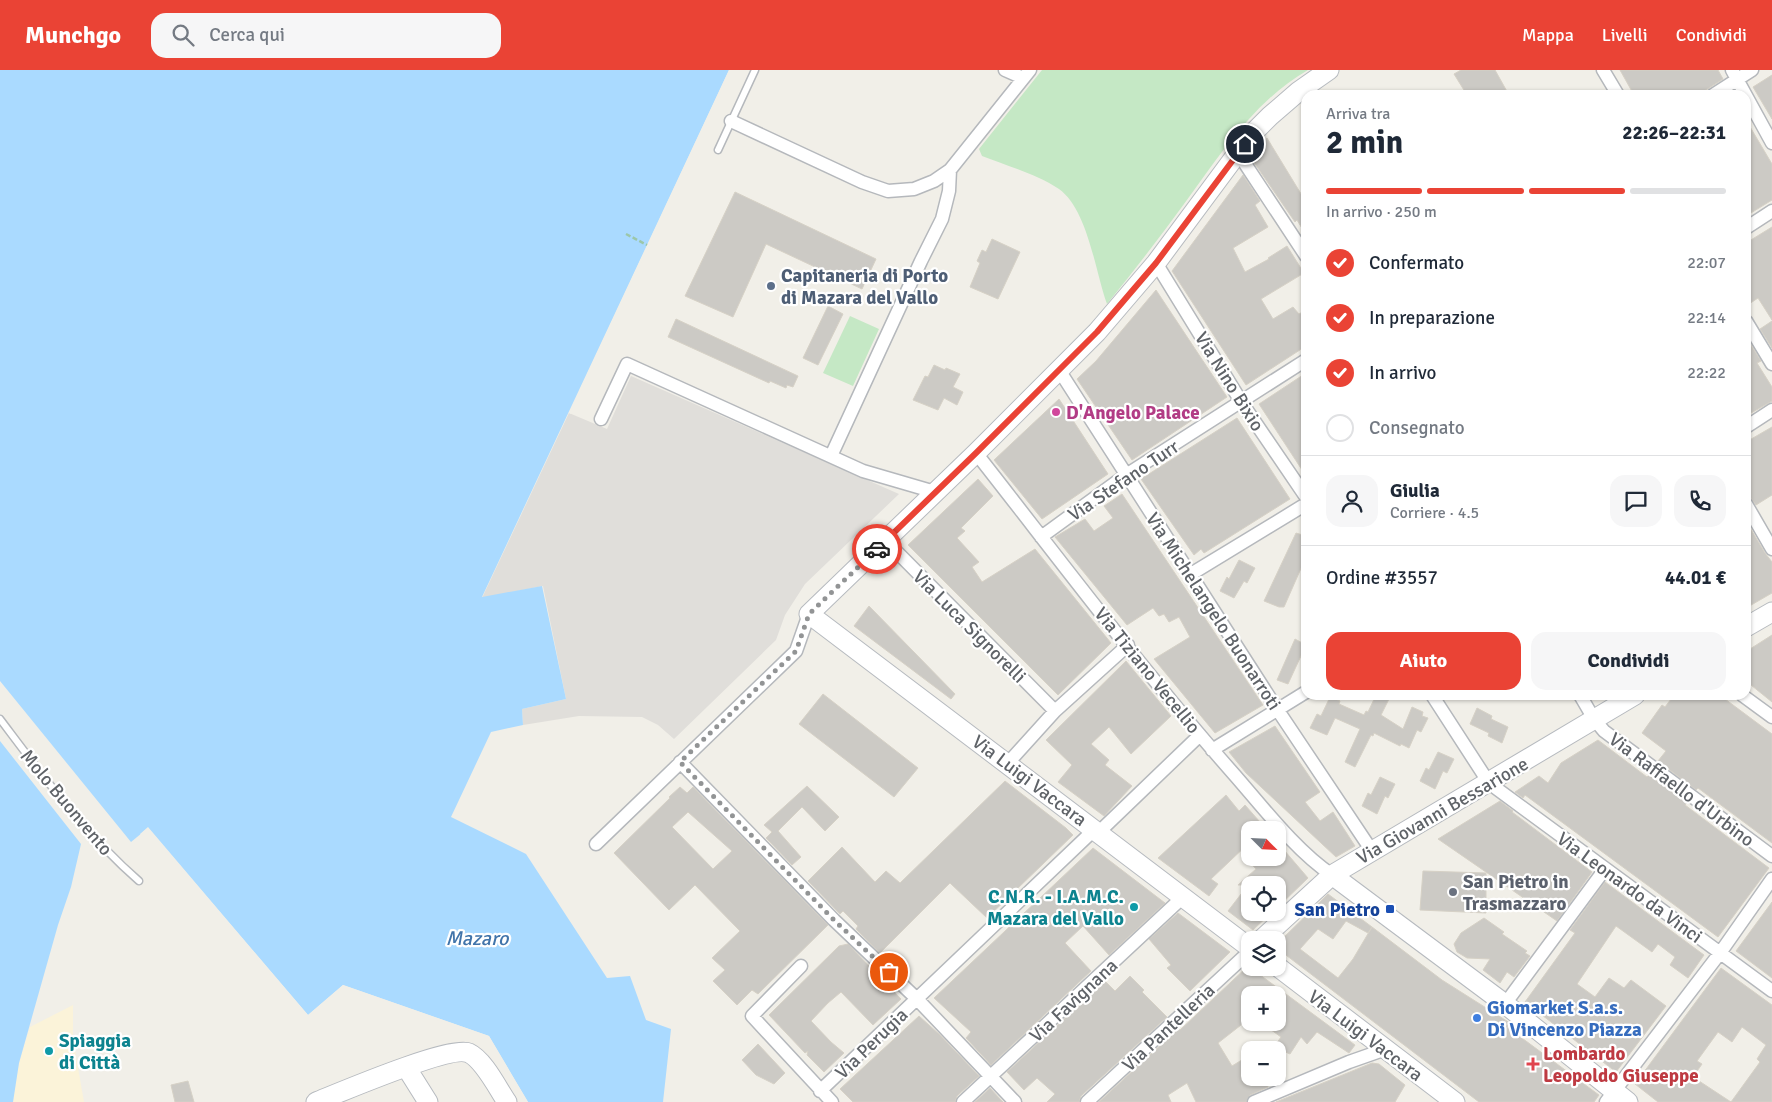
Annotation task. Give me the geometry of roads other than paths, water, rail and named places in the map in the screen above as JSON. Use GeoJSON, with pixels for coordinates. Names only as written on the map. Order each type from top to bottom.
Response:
{"type":"FeatureCollection","features":[{"type":"Feature","properties":{"kind":"main road"},"geometry":{"type":"LineString","coordinates":[[809,614],[976,453],[1097,332],[1156,263],[1251,135],[1299,91],[1329,70]]}},
{"type":"Feature","properties":{"kind":"main road"},"geometry":{"type":"LineString","coordinates":[[1751,625],[1772,612]]}},
{"type":"Feature","properties":{"kind":"main road","name":"Via Luigi Vaccara"},"geometry":{"type":"LineString","coordinates":[[809,614],[1008,763],[1241,942]]}},
{"type":"Feature","properties":{"kind":"main road","name":"Via Giovanni Bessarione"},"geometry":{"type":"LineString","coordinates":[[1271,931],[1332,875],[1626,700]]}},
{"type":"Feature","properties":{"kind":"main road"},"geometry":{"type":"LineString","coordinates":[[1332,875],[1505,1004],[1616,1099]]}},
{"type":"Feature","properties":{"kind":"main road","name":"Via Luigi Vaccara"},"geometry":{"type":"LineString","coordinates":[[1286,973],[1455,1102]]}},
{"type":"Feature","properties":{"kind":"main road"},"geometry":{"type":"LineString","coordinates":[[316,1102],[406,1067],[456,1052],[468,1053],[478,1059],[507,1102]]}},
{"type":"Feature","properties":{"kind":"main road"},"geometry":{"type":"LineString","coordinates":[[406,1067],[428,1102]]}},
{"type":"Feature","properties":{"kind":"street"},"geometry":{"type":"LineString","coordinates":[[731,121],[862,182],[888,192],[914,189],[934,181],[950,170],[1027,74],[1005,70]]}},
{"type":"Feature","properties":{"kind":"street"},"geometry":{"type":"LineString","coordinates":[[1603,70],[1615,90]]}},
{"type":"Feature","properties":{"kind":"street"},"geometry":{"type":"LineString","coordinates":[[1718,90],[1735,74],[1752,70]]}},
{"type":"Feature","properties":{"kind":"street"},"geometry":{"type":"LineString","coordinates":[[1735,74],[1744,90]]}},
{"type":"Feature","properties":{"kind":"street"},"geometry":{"type":"LineString","coordinates":[[1751,104],[1772,143]]}},
{"type":"Feature","properties":{"kind":"street"},"geometry":{"type":"LineString","coordinates":[[1238,153],[1301,248]]}},
{"type":"Feature","properties":{"kind":"street"},"geometry":{"type":"LineString","coordinates":[[831,456],[942,219],[949,191],[950,170]]}},
{"type":"Feature","properties":{"kind":"street"},"geometry":{"type":"LineString","coordinates":[[1751,225],[1772,211]]}},
{"type":"Feature","properties":{"kind":"street","name":"Via Nino Bixio"},"geometry":{"type":"LineString","coordinates":[[1156,263],[1242,403],[1301,491]]}},
{"type":"Feature","properties":{"kind":"street"},"geometry":{"type":"LineString","coordinates":[[1751,329],[1772,364]]}},
{"type":"Feature","properties":{"kind":"street","name":"Via Stefano Turr"},"geometry":{"type":"LineString","coordinates":[[1041,537],[1126,475],[1242,403],[1301,363]]}},
{"type":"Feature","properties":{"kind":"street"},"geometry":{"type":"LineString","coordinates":[[601,419],[627,364],[864,471],[935,492]]}},
{"type":"Feature","properties":{"kind":"street","name":"Via Michelangelo Buonarroti"},"geometry":{"type":"LineString","coordinates":[[1059,370],[1277,709],[1372,851]]}},
{"type":"Feature","properties":{"kind":"street"},"geometry":{"type":"LineString","coordinates":[[1751,423],[1772,410]]}},
{"type":"Feature","properties":{"kind":"street","name":"Via Tiziano Vecellio"},"geometry":{"type":"LineString","coordinates":[[976,453],[1212,750],[1315,864],[1332,875]]}},
{"type":"Feature","properties":{"kind":"street"},"geometry":{"type":"LineString","coordinates":[[1191,574],[1301,507]]}},
{"type":"Feature","properties":{"kind":"street"},"geometry":{"type":"LineString","coordinates":[[1751,513],[1772,549]]}},
{"type":"Feature","properties":{"kind":"street","name":"Via Luca Signorelli"},"geometry":{"type":"LineString","coordinates":[[885,540],[1055,711]]}},
{"type":"Feature","properties":{"kind":"street"},"geometry":{"type":"LineString","coordinates":[[596,844],[796,651],[809,614]]}},
{"type":"Feature","properties":{"kind":"street"},"geometry":{"type":"LineString","coordinates":[[1008,763],[1055,711],[1128,645]]}},
{"type":"Feature","properties":{"kind":"street"},"geometry":{"type":"LineString","coordinates":[[1212,750],[1301,695]]}},
{"type":"Feature","properties":{"kind":"street"},"geometry":{"type":"LineString","coordinates":[[1435,700],[1489,783]]}},
{"type":"Feature","properties":{"kind":"street","name":"Via Raffaello d'Urbino"},"geometry":{"type":"LineString","coordinates":[[1583,700],[1604,732],[1772,856]]}},
{"type":"Feature","properties":{"kind":"street"},"geometry":{"type":"LineString","coordinates":[[1749,700],[1772,717]]}},
{"type":"Feature","properties":{"kind":"street","name":"Via Perugia"},"geometry":{"type":"LineString","coordinates":[[820,1090],[1200,735]]}},
{"type":"Feature","properties":{"kind":"street"},"geometry":{"type":"LineString","coordinates":[[680,762],[834,920],[917,998],[1016,1102]]}},
{"type":"Feature","properties":{"kind":"street","name":"Via Leonardo da Vinci"},"geometry":{"type":"LineString","coordinates":[[1489,783],[1772,991]]}},
{"type":"Feature","properties":{"kind":"street"},"geometry":{"type":"LineString","coordinates":[[1505,1004],[1605,869]]}},
{"type":"Feature","properties":{"kind":"street"},"geometry":{"type":"LineString","coordinates":[[1616,1099],[1772,879]]}},
{"type":"Feature","properties":{"kind":"street","name":"Via Favignana"},"geometry":{"type":"LineString","coordinates":[[963,1102],[1183,897]]}},
{"type":"Feature","properties":{"kind":"street","name":"Via Pantelleria"},"geometry":{"type":"LineString","coordinates":[[1087,1102],[1241,957]]}},
{"type":"Feature","properties":{"kind":"street"},"geometry":{"type":"LineString","coordinates":[[801,966],[752,1016],[832,1102]]}},
{"type":"Feature","properties":{"kind":"street"},"geometry":{"type":"LineString","coordinates":[[1254,1102],[1348,1062],[1386,1049]]}},
{"type":"Feature","properties":{"kind":"lane"},"geometry":{"type":"LineString","coordinates":[[718,150],[755,70]]}},
{"type":"Feature","properties":{"kind":"lane","name":"Molo Buonvento"},"geometry":{"type":"LineString","coordinates":[[0,719],[46,780],[110,856],[138,881]]}},
{"type":"Feature","properties":{"kind":"water","name":"Mazaro"},"geometry":{"type":"Polygon","coordinates":[[[0,70],[729,70],[482,597],[542,586],[566,699],[522,709],[523,725],[491,732],[451,817],[526,854],[607,978],[630,976],[646,1020],[671,1029],[663,1102],[528,1102],[489,1036],[343,985],[308,1015],[148,828],[131,842],[0,681],[0,70]]]}},
{"type":"Feature","properties":{"kind":"water"},"geometry":{"type":"Polygon","coordinates":[[[0,741],[81,844],[71,887],[58,925],[19,1063],[13,1102],[0,1102],[0,741]]]}},
{"type":"Feature","properties":{"kind":"place","name":"Capitaneria di Porto di Mazara del Vallo"},"geometry":{"type":"Point","coordinates":[771,286]}},
{"type":"Feature","properties":{"kind":"place","name":"D'Angelo Palace"},"geometry":{"type":"Point","coordinates":[1056,412]}},
{"type":"Feature","properties":{"kind":"place","name":"San Pietro in Trasmazzaro"},"geometry":{"type":"Point","coordinates":[1453,892]}},
{"type":"Feature","properties":{"kind":"place","name":"C.N.R. - I.A.M.C. Mazara del Vallo"},"geometry":{"type":"Point","coordinates":[1134,907]}},
{"type":"Feature","properties":{"kind":"place","name":"San Pietro"},"geometry":{"type":"Point","coordinates":[1390,909]}},
{"type":"Feature","properties":{"kind":"place","name":"Giomarket S.a.s. Di Vincenzo Piazza"},"geometry":{"type":"Point","coordinates":[1477,1018]}},
{"type":"Feature","properties":{"kind":"place","name":"Spiaggia di Città"},"geometry":{"type":"Point","coordinates":[49,1051]}},
{"type":"Feature","properties":{"kind":"place","name":"Lombardo Leopoldo Giuseppe"},"geometry":{"type":"Point","coordinates":[1533,1064]}}]}
